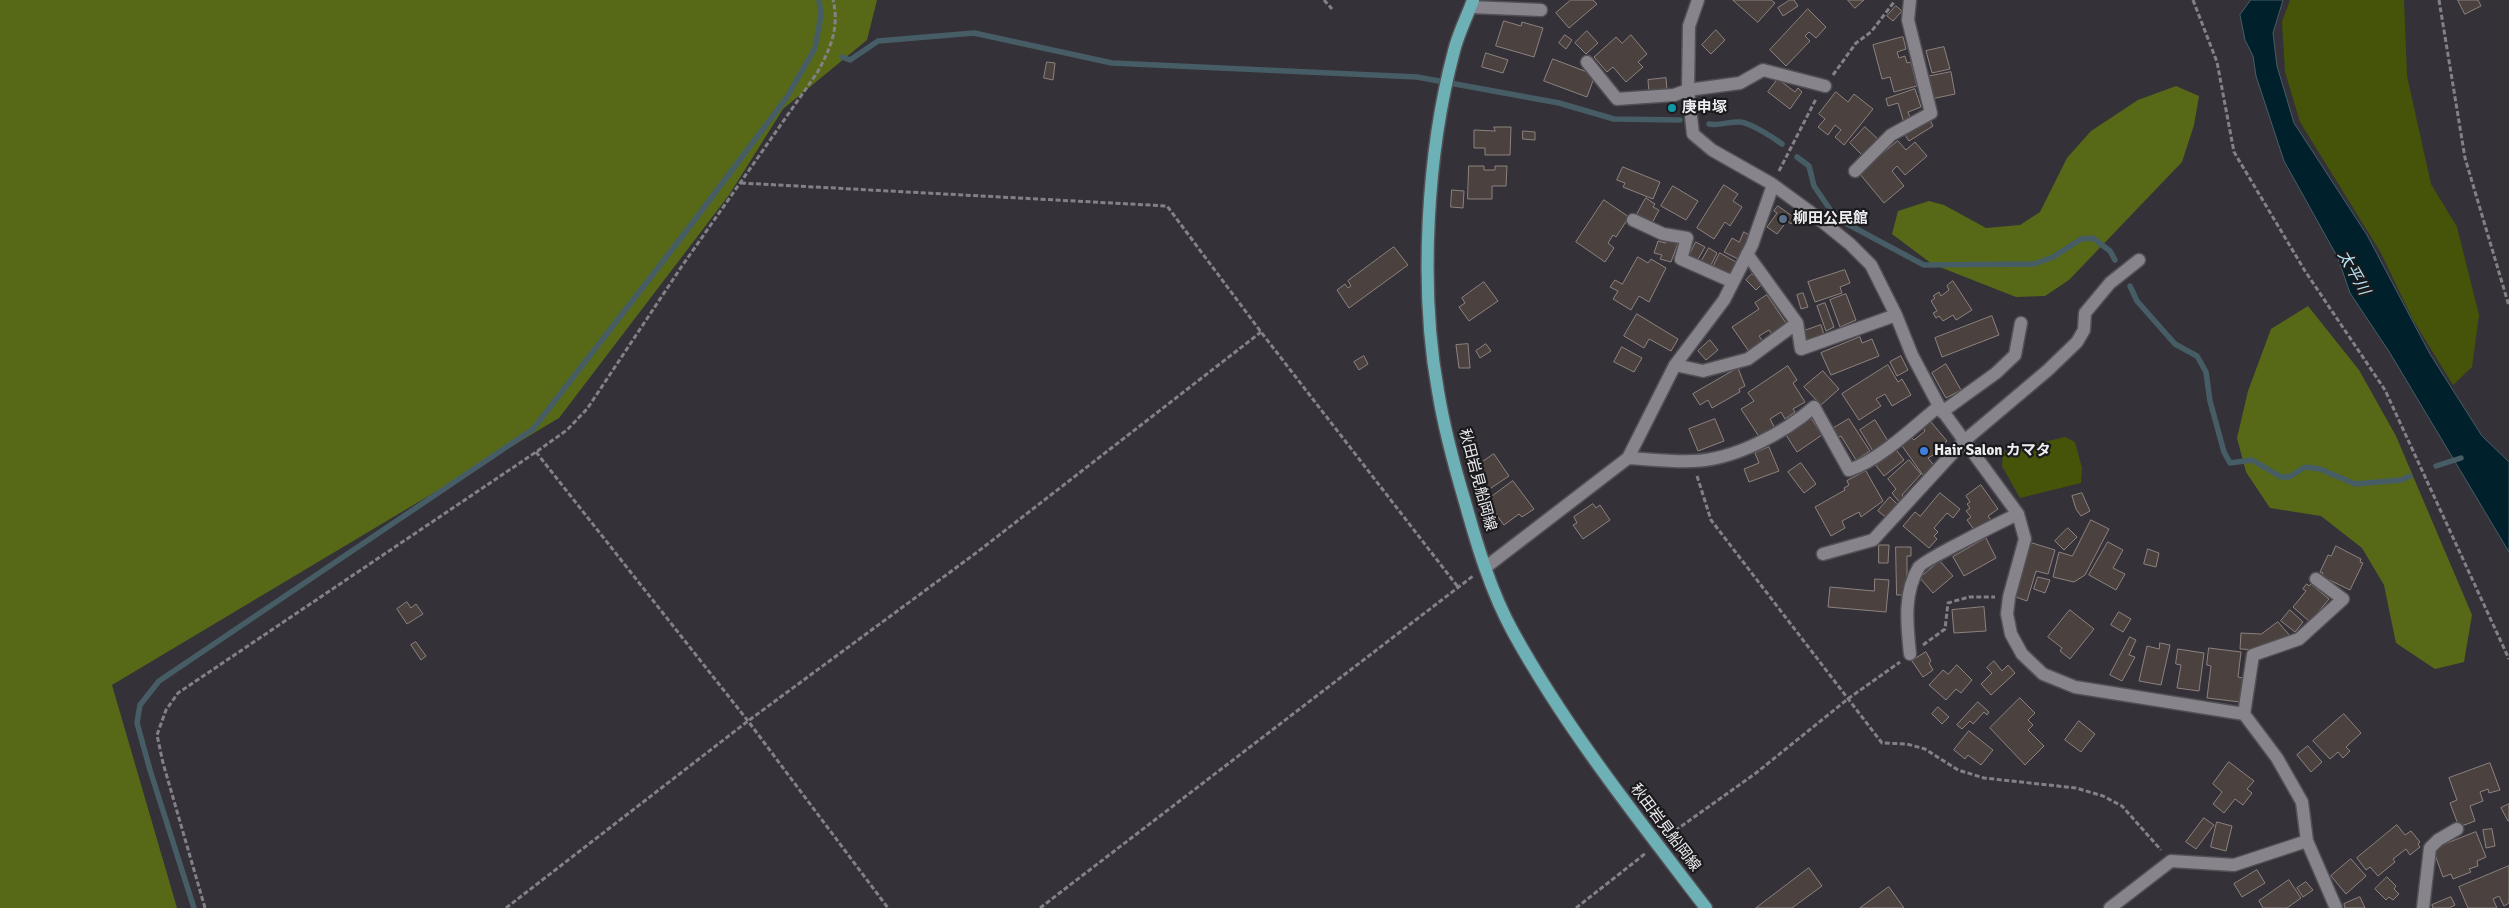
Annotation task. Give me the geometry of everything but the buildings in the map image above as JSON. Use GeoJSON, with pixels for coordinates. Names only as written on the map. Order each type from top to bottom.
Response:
{"type":"FeatureCollection","features":[{"type":"Feature","properties":{"kind":"main road","name":"秋田岩見船岡線"},"geometry":{"type":"LineString","coordinates":[[1472,3],[1454,49],[1434,158],[1431,209],[1429,265],[1430,326],[1438,390],[1455,468],[1486,568],[1512,630],[1573,731],[1706,908]]}},
{"type":"Feature","properties":{"kind":"street"},"geometry":{"type":"LineString","coordinates":[[1698,0],[1689,26],[1688,90],[1693,134],[1712,150],[1774,182],[1850,244],[1871,265],[1896,315],[1912,355],[1941,409],[2018,514],[2025,539],[2009,597],[2007,614],[2011,634],[2022,654],[2043,674],[2074,687],[2244,714],[2277,758],[2302,802],[2307,842],[2336,908]]}},
{"type":"Feature","properties":{"kind":"street"},"geometry":{"type":"LineString","coordinates":[[1855,171],[1891,135],[1931,113],[1908,20],[1910,0]]}},
{"type":"Feature","properties":{"kind":"street"},"geometry":{"type":"LineString","coordinates":[[1472,3],[1541,10]]}},
{"type":"Feature","properties":{"kind":"street"},"geometry":{"type":"LineString","coordinates":[[1587,62],[1617,99],[1674,95],[1688,90],[1740,82],[1762,70],[1825,86]]}},
{"type":"Feature","properties":{"kind":"street"},"geometry":{"type":"LineString","coordinates":[[1486,568],[1628,458],[1675,365],[1724,300],[1747,254],[1774,182]]}},
{"type":"Feature","properties":{"kind":"street"},"geometry":{"type":"LineString","coordinates":[[1633,220],[1663,234],[1687,238],[1681,259],[1733,282]]}},
{"type":"Feature","properties":{"kind":"street"},"geometry":{"type":"LineString","coordinates":[[1747,254],[1797,323],[1801,349],[1896,315]]}},
{"type":"Feature","properties":{"kind":"street"},"geometry":{"type":"LineString","coordinates":[[1823,554],[1873,540],[1964,441],[2048,370],[2077,342],[2084,330],[2085,313],[2110,283],[2138,260]]}},
{"type":"Feature","properties":{"kind":"street"},"geometry":{"type":"LineString","coordinates":[[1675,365],[1703,372],[1748,359],[1797,323]]}},
{"type":"Feature","properties":{"kind":"street"},"geometry":{"type":"LineString","coordinates":[[1628,458],[1692,461],[1742,450],[1764,441],[1814,407],[1849,470],[1858,467],[1996,373],[2015,355],[2021,323]]}},
{"type":"Feature","properties":{"kind":"street"},"geometry":{"type":"LineString","coordinates":[[1910,654],[1906,613],[1912,582],[1920,564],[2018,514]]}},
{"type":"Feature","properties":{"kind":"street"},"geometry":{"type":"LineString","coordinates":[[2244,714],[2253,655],[2299,639],[2343,599],[2316,579]]}},
{"type":"Feature","properties":{"kind":"street"},"geometry":{"type":"LineString","coordinates":[[2423,908],[2430,848],[2438,840],[2457,829]]}},
{"type":"Feature","properties":{"kind":"street"},"geometry":{"type":"LineString","coordinates":[[2110,908],[2171,861],[2234,865],[2307,842]]}},
{"type":"Feature","properties":{"kind":"path"},"geometry":{"type":"LineString","coordinates":[[205,908],[163,763],[157,735],[166,710],[178,693],[536,452],[567,430],[587,409],[682,266],[817,73],[830,49],[835,30],[834,0]]}},
{"type":"Feature","properties":{"kind":"path"},"geometry":{"type":"LineString","coordinates":[[1324,0],[1332,9]]}},
{"type":"Feature","properties":{"kind":"path"},"geometry":{"type":"LineString","coordinates":[[1774,182],[1802,129],[1811,105],[1856,43],[1871,32],[1896,0]]}},
{"type":"Feature","properties":{"kind":"path"},"geometry":{"type":"LineString","coordinates":[[2193,0],[2217,62],[2234,152],[2304,271],[2385,390],[2509,659]]}},
{"type":"Feature","properties":{"kind":"path"},"geometry":{"type":"LineString","coordinates":[[2439,0],[2465,158],[2509,306]]}},
{"type":"Feature","properties":{"kind":"path"},"geometry":{"type":"LineString","coordinates":[[741,183],[1167,206],[1261,332],[1458,587],[1040,908]]}},
{"type":"Feature","properties":{"kind":"path"},"geometry":{"type":"LineString","coordinates":[[506,908],[748,722],[976,553],[1261,332]]}},
{"type":"Feature","properties":{"kind":"path"},"geometry":{"type":"LineString","coordinates":[[536,452],[748,722],[888,908]]}},
{"type":"Feature","properties":{"kind":"path"},"geometry":{"type":"LineString","coordinates":[[1692,461],[1711,520],[1882,743],[1907,744],[1925,749],[1958,770],[1984,778],[2076,788],[2103,796],[2122,806],[2171,861]]}},
{"type":"Feature","properties":{"kind":"path"},"geometry":{"type":"LineString","coordinates":[[1576,908],[1657,844],[1756,773],[1849,698],[1945,629],[1948,603],[1969,598],[2009,597]]}},
{"type":"Feature","properties":{"kind":"green space"},"geometry":{"type":"Polygon","coordinates":[[[0,0],[877,0],[867,40],[783,109],[729,195],[559,418],[112,685],[177,908],[0,908],[0,0]]]}},
{"type":"Feature","properties":{"kind":"green space"},"geometry":{"type":"Polygon","coordinates":[[[2290,0],[2404,0],[2407,76],[2431,184],[2457,227],[2479,315],[2472,367],[2453,385],[2412,318],[2381,253],[2300,122],[2285,72],[2282,22],[2290,0]]]}},
{"type":"Feature","properties":{"kind":"green space"},"geometry":{"type":"Polygon","coordinates":[[[2176,86],[2199,96],[2194,125],[2182,162],[2069,280],[2045,296],[2016,297],[1932,264],[1892,234],[1898,211],[1929,201],[1944,205],[1986,228],[2020,225],[2040,212],[2067,158],[2091,131],[2138,100],[2176,86]]]}},
{"type":"Feature","properties":{"kind":"green space"},"geometry":{"type":"Polygon","coordinates":[[[2308,306],[2359,370],[2396,436],[2472,615],[2464,662],[2435,669],[2396,643],[2384,585],[2362,548],[2321,516],[2270,508],[2246,472],[2237,438],[2248,391],[2271,329],[2308,306]]]}},
{"type":"Feature","properties":{"kind":"green space"},"geometry":{"type":"Polygon","coordinates":[[[2065,437],[2075,442],[2082,468],[2081,483],[2020,498],[2002,466],[2003,452],[2065,437]]]}},
{"type":"Feature","properties":{"kind":"water","name":"太平川"},"geometry":{"type":"Polygon","coordinates":[[[2251,0],[2283,0],[2273,33],[2277,66],[2294,123],[2367,235],[2430,354],[2482,436],[2509,462],[2509,552],[2390,353],[2350,293],[2338,258],[2284,161],[2256,76],[2253,56],[2245,40],[2240,15],[2251,0]]]}},
{"type":"Feature","properties":{"kind":"waterway"},"geometry":{"type":"LineString","coordinates":[[194,908],[137,723],[140,705],[159,681],[533,429],[787,97],[815,48],[821,15],[819,0]]}},
{"type":"Feature","properties":{"kind":"waterway"},"geometry":{"type":"LineString","coordinates":[[842,57],[850,60],[878,41],[974,33],[1112,63],[1417,77],[1559,103],[1614,119],[1680,120]]}},
{"type":"Feature","properties":{"kind":"waterway"},"geometry":{"type":"LineString","coordinates":[[1709,124],[1745,123],[1782,144]]}},
{"type":"Feature","properties":{"kind":"waterway"},"geometry":{"type":"LineString","coordinates":[[1797,157],[1809,166],[1814,186],[1836,218],[1924,265],[2034,264],[2053,257],[2081,239],[2093,238],[2110,251],[2115,260]]}},
{"type":"Feature","properties":{"kind":"waterway"},"geometry":{"type":"LineString","coordinates":[[2130,286],[2137,301],[2175,344],[2197,356],[2206,372],[2210,401],[2224,452],[2230,463],[2252,460],[2281,477],[2289,477],[2305,467],[2320,469],[2355,484],[2401,480],[2410,476]]}},
{"type":"Feature","properties":{"kind":"waterway"},"geometry":{"type":"LineString","coordinates":[[2436,466],[2461,458]]}},
{"type":"Feature","properties":{"kind":"place","name":"庚申塚"},"geometry":{"type":"Point","coordinates":[1672,108]}},
{"type":"Feature","properties":{"kind":"place","name":"柳田公民館"},"geometry":{"type":"Point","coordinates":[1783,219]}},
{"type":"Feature","properties":{"kind":"place","name":"Hair Salon カマタ"},"geometry":{"type":"Point","coordinates":[1924,451]}}]}
